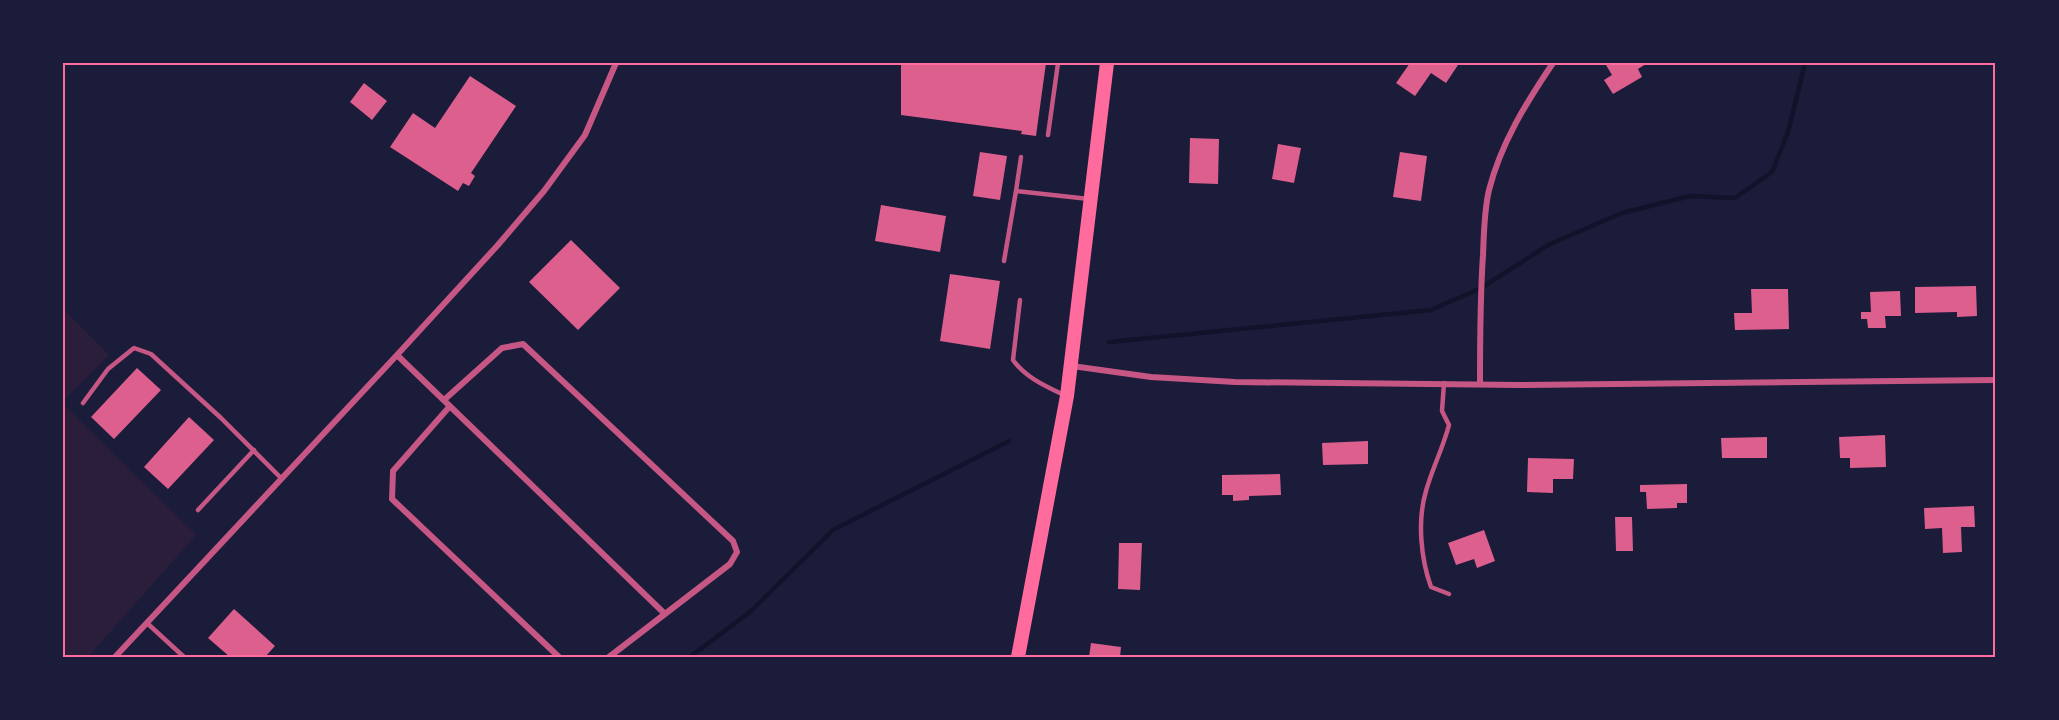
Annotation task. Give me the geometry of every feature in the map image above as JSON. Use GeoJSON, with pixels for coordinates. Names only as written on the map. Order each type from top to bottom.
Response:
{"type":"FeatureCollection","features":[{"type":"Feature","properties":{"kind":"main road"},"geometry":{"type":"LineString","coordinates":[[1018,657],[1067,396],[1107,63]]}},
{"type":"Feature","properties":{"kind":"street"},"geometry":{"type":"LineString","coordinates":[[115,657],[397,355],[544,191],[585,135],[616,63]]}},
{"type":"Feature","properties":{"kind":"street"},"geometry":{"type":"LineString","coordinates":[[1480,384],[1480,302],[1484,227],[1489,191],[1502,151],[1518,116],[1553,63]]}},
{"type":"Feature","properties":{"kind":"street"},"geometry":{"type":"LineString","coordinates":[[444,400],[502,348],[523,344],[733,541],[737,552],[730,564],[609,657]]}},
{"type":"Feature","properties":{"kind":"street"},"geometry":{"type":"LineString","coordinates":[[397,355],[665,614]]}},
{"type":"Feature","properties":{"kind":"street"},"geometry":{"type":"LineString","coordinates":[[1071,366],[1150,377],[1235,382],[1480,384],[1996,380]]}},
{"type":"Feature","properties":{"kind":"street"},"geometry":{"type":"LineString","coordinates":[[450,406],[393,471],[392,499],[559,657]]}},
{"type":"Feature","properties":{"kind":"lane"},"geometry":{"type":"LineString","coordinates":[[1048,135],[1059,63]]}},
{"type":"Feature","properties":{"kind":"lane"},"geometry":{"type":"LineString","coordinates":[[1005,261],[1022,157]]}},
{"type":"Feature","properties":{"kind":"lane"},"geometry":{"type":"LineString","coordinates":[[1016,191],[1091,200]]}},
{"type":"Feature","properties":{"kind":"lane"},"geometry":{"type":"LineString","coordinates":[[1020,300],[1013,360],[1026,374],[1048,388],[1067,396]]}},
{"type":"Feature","properties":{"kind":"lane"},"geometry":{"type":"LineString","coordinates":[[83,403],[108,369],[134,348],[151,354],[282,478]]}},
{"type":"Feature","properties":{"kind":"lane"},"geometry":{"type":"LineString","coordinates":[[1444,383],[1442,411],[1449,425],[1425,492],[1422,516],[1424,566],[1431,587],[1449,594]]}},
{"type":"Feature","properties":{"kind":"lane"},"geometry":{"type":"LineString","coordinates":[[198,510],[254,450]]}},
{"type":"Feature","properties":{"kind":"lane"},"geometry":{"type":"LineString","coordinates":[[147,623],[184,657]]}},
{"type":"Feature","properties":{"kind":"shaded area"},"geometry":{"type":"Polygon","coordinates":[[[63,309],[109,355],[63,401],[63,309]]]}},
{"type":"Feature","properties":{"kind":"shaded area"},"geometry":{"type":"Polygon","coordinates":[[[63,404],[196,535],[88,657],[63,657],[63,404]]]}},
{"type":"Feature","properties":{"kind":"building"},"geometry":{"type":"Polygon","coordinates":[[[901,63],[1046,63],[1036,136],[1021,134],[1022,131],[901,115],[901,63]]]}},
{"type":"Feature","properties":{"kind":"building"},"geometry":{"type":"Polygon","coordinates":[[[1410,63],[1455,63],[1458,65],[1446,83],[1431,73],[1415,96],[1396,83],[1410,63]]]}},
{"type":"Feature","properties":{"kind":"building"},"geometry":{"type":"Polygon","coordinates":[[[1610,63],[1646,64],[1638,69],[1642,77],[1613,94],[1604,80],[1612,75],[1606,65],[1610,63]]]}},
{"type":"Feature","properties":{"kind":"building"},"geometry":{"type":"Polygon","coordinates":[[[470,76],[516,106],[471,173],[475,176],[469,186],[463,183],[458,191],[390,147],[413,113],[435,128],[470,76]]]}},
{"type":"Feature","properties":{"kind":"building"},"geometry":{"type":"Polygon","coordinates":[[[364,83],[387,101],[372,120],[350,102],[364,83]]]}},
{"type":"Feature","properties":{"kind":"building"},"geometry":{"type":"Polygon","coordinates":[[[1190,138],[1219,139],[1218,184],[1189,183],[1190,138]]]}},
{"type":"Feature","properties":{"kind":"building"},"geometry":{"type":"Polygon","coordinates":[[[1278,144],[1301,148],[1294,183],[1272,179],[1278,144]]]}},
{"type":"Feature","properties":{"kind":"building"},"geometry":{"type":"Polygon","coordinates":[[[980,152],[1007,156],[1000,200],[973,196],[980,152]]]}},
{"type":"Feature","properties":{"kind":"building"},"geometry":{"type":"Polygon","coordinates":[[[1400,152],[1427,156],[1421,201],[1393,197],[1400,152]]]}},
{"type":"Feature","properties":{"kind":"building"},"geometry":{"type":"Polygon","coordinates":[[[881,205],[946,216],[940,252],[875,241],[881,205]]]}},
{"type":"Feature","properties":{"kind":"building"},"geometry":{"type":"Polygon","coordinates":[[[571,240],[620,288],[578,330],[529,282],[571,240]]]}},
{"type":"Feature","properties":{"kind":"building"},"geometry":{"type":"Polygon","coordinates":[[[950,274],[1000,281],[990,349],[940,341],[950,274]]]}},
{"type":"Feature","properties":{"kind":"building"},"geometry":{"type":"Polygon","coordinates":[[[1976,286],[1977,316],[1957,317],[1957,312],[1915,313],[1915,287],[1976,286]]]}},
{"type":"Feature","properties":{"kind":"building"},"geometry":{"type":"Polygon","coordinates":[[[1751,289],[1788,289],[1789,329],[1735,330],[1734,313],[1752,313],[1751,289]]]}},
{"type":"Feature","properties":{"kind":"building"},"geometry":{"type":"Polygon","coordinates":[[[1900,291],[1901,316],[1885,316],[1886,328],[1868,328],[1867,319],[1861,319],[1861,312],[1871,312],[1870,292],[1900,291]]]}},
{"type":"Feature","properties":{"kind":"building"},"geometry":{"type":"Polygon","coordinates":[[[137,368],[161,390],[114,439],[91,417],[137,368]]]}},
{"type":"Feature","properties":{"kind":"building"},"geometry":{"type":"Polygon","coordinates":[[[189,417],[214,440],[168,489],[144,467],[189,417]]]}},
{"type":"Feature","properties":{"kind":"building"},"geometry":{"type":"Polygon","coordinates":[[[1885,435],[1886,467],[1850,468],[1850,458],[1840,458],[1839,437],[1885,435]]]}},
{"type":"Feature","properties":{"kind":"building"},"geometry":{"type":"Polygon","coordinates":[[[1767,437],[1767,458],[1722,458],[1721,438],[1767,437]]]}},
{"type":"Feature","properties":{"kind":"building"},"geometry":{"type":"Polygon","coordinates":[[[1368,441],[1368,464],[1323,465],[1322,443],[1368,441]]]}},
{"type":"Feature","properties":{"kind":"building"},"geometry":{"type":"Polygon","coordinates":[[[1528,458],[1574,459],[1573,479],[1553,479],[1553,493],[1527,492],[1528,458]]]}},
{"type":"Feature","properties":{"kind":"building"},"geometry":{"type":"Polygon","coordinates":[[[1280,474],[1281,495],[1249,496],[1249,500],[1233,501],[1233,495],[1222,495],[1222,475],[1280,474]]]}},
{"type":"Feature","properties":{"kind":"building"},"geometry":{"type":"Polygon","coordinates":[[[1687,484],[1687,503],[1677,503],[1677,508],[1647,509],[1646,492],[1640,492],[1640,485],[1687,484]]]}},
{"type":"Feature","properties":{"kind":"building"},"geometry":{"type":"Polygon","coordinates":[[[1974,506],[1975,527],[1961,527],[1962,552],[1943,553],[1942,528],[1925,529],[1924,508],[1974,506]]]}},
{"type":"Feature","properties":{"kind":"building"},"geometry":{"type":"Polygon","coordinates":[[[1615,517],[1632,517],[1633,551],[1616,551],[1615,517]]]}},
{"type":"Feature","properties":{"kind":"building"},"geometry":{"type":"Polygon","coordinates":[[[1484,530],[1495,561],[1477,568],[1474,559],[1456,565],[1448,543],[1484,530]]]}},
{"type":"Feature","properties":{"kind":"building"},"geometry":{"type":"Polygon","coordinates":[[[1119,543],[1142,543],[1140,590],[1118,589],[1119,543]]]}},
{"type":"Feature","properties":{"kind":"building"},"geometry":{"type":"Polygon","coordinates":[[[234,609],[275,646],[265,657],[230,657],[208,638],[234,609]]]}},
{"type":"Feature","properties":{"kind":"building"},"geometry":{"type":"Polygon","coordinates":[[[1091,643],[1121,647],[1120,657],[1089,657],[1091,643]]]}},
{"type":"Feature","properties":{"kind":"waterway"},"geometry":{"type":"LineString","coordinates":[[1109,342],[1431,310],[1481,288],[1550,244],[1622,213],[1690,196],[1735,198],[1772,172],[1788,132],[1805,63]]}},
{"type":"Feature","properties":{"kind":"waterway"},"geometry":{"type":"LineString","coordinates":[[690,657],[750,612],[833,530],[1009,441]]}}]}
